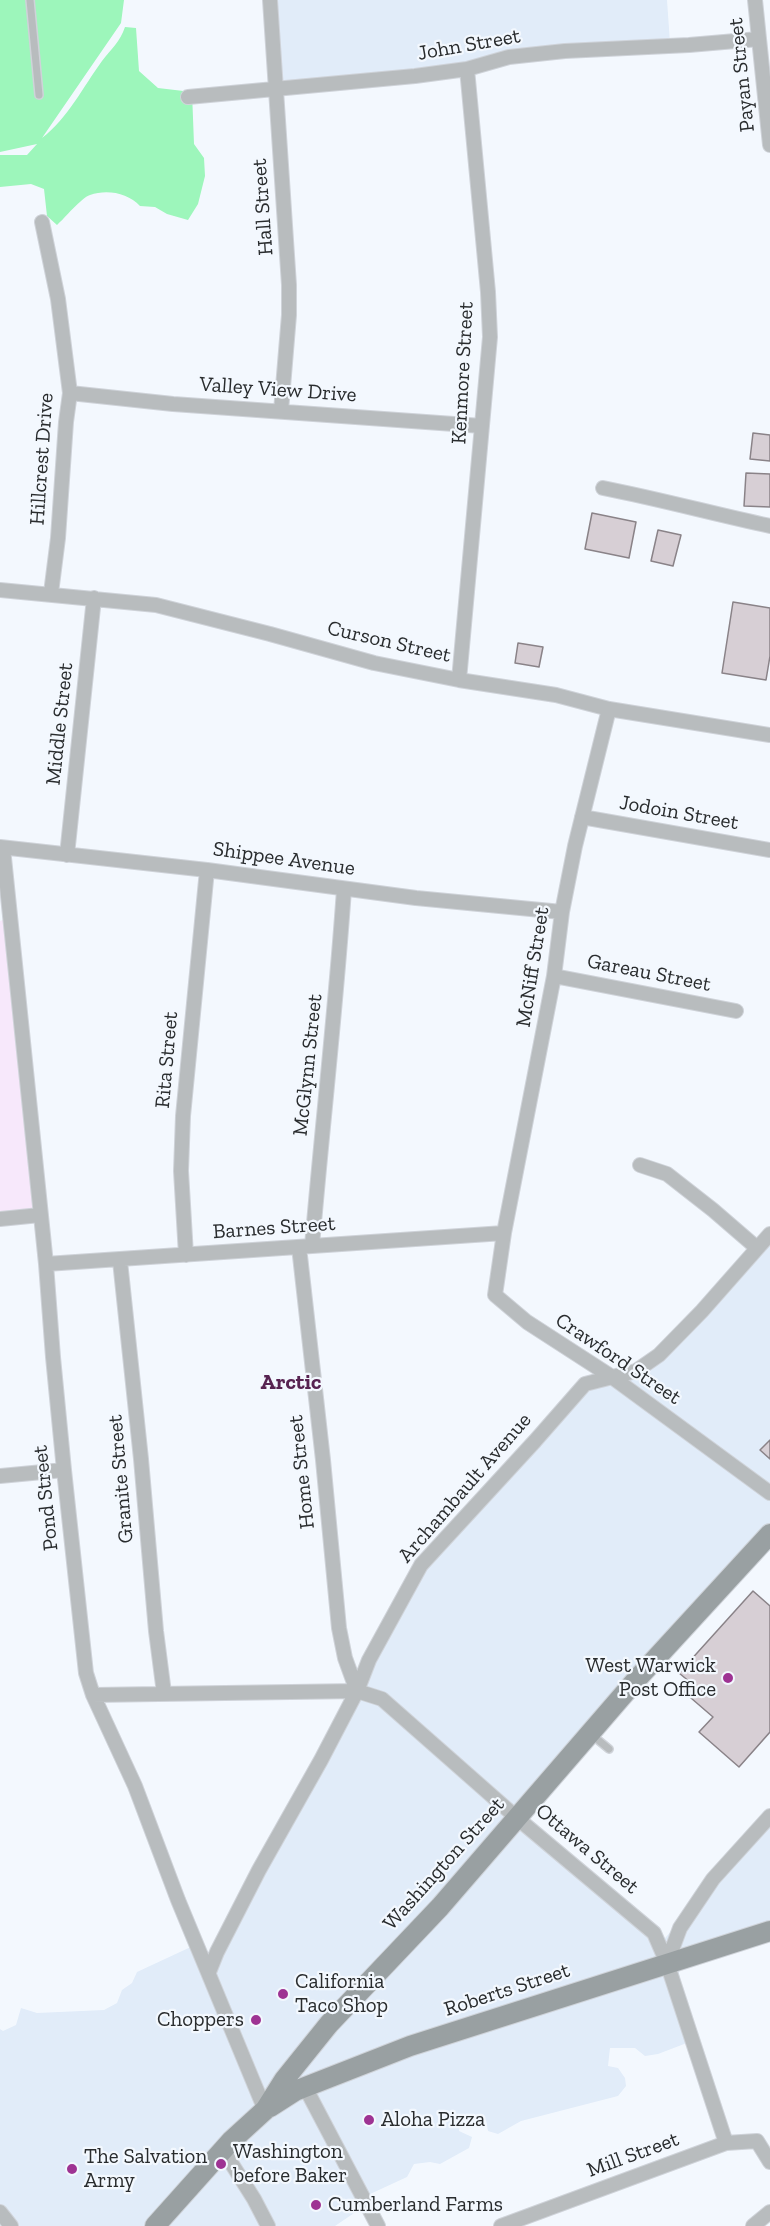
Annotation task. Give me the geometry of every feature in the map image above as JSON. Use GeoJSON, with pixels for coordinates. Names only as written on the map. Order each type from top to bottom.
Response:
{"type":"FeatureCollection","features":[{"type":"Feature","properties":{"kind":"main road","name":"Washington Street"},"geometry":{"type":"LineString","coordinates":[[155,2226],[223,2150],[265,2110],[284,2080],[329,2024],[440,1908],[590,1734],[770,1534]]}},
{"type":"Feature","properties":{"kind":"main road","name":"Roberts Street"},"geometry":{"type":"LineString","coordinates":[[265,2110],[305,2087],[410,2046],[770,1931]]}},
{"type":"Feature","properties":{"kind":"street","name":"Hall Street"},"geometry":{"type":"LineString","coordinates":[[270,0],[289,285],[289,315],[281,411]]}},
{"type":"Feature","properties":{"kind":"street","name":"Payan Street"},"geometry":{"type":"LineString","coordinates":[[755,0],[770,145]]}},
{"type":"Feature","properties":{"kind":"street","name":"John Street"},"geometry":{"type":"LineString","coordinates":[[188,97],[414,76],[467,69],[509,57],[531,54],[759,39]]}},
{"type":"Feature","properties":{"kind":"street","name":"Kenmore Street"},"geometry":{"type":"LineString","coordinates":[[459,680],[490,337],[467,69]]}},
{"type":"Feature","properties":{"kind":"street","name":"Hillcrest Drive"},"geometry":{"type":"LineString","coordinates":[[42,222],[58,299],[70,393],[51,593]]}},
{"type":"Feature","properties":{"kind":"street","name":"Valley View Drive"},"geometry":{"type":"LineString","coordinates":[[70,393],[173,404],[482,426]]}},
{"type":"Feature","properties":{"kind":"street"},"geometry":{"type":"LineString","coordinates":[[603,488],[663,499],[723,516],[770,526]]}},
{"type":"Feature","properties":{"kind":"street","name":"Curson Street"},"geometry":{"type":"LineString","coordinates":[[0,590],[51,593],[156,605],[374,663],[459,680],[556,695],[609,709],[770,735]]}},
{"type":"Feature","properties":{"kind":"street","name":"Middle Street"},"geometry":{"type":"LineString","coordinates":[[68,855],[94,598]]}},
{"type":"Feature","properties":{"kind":"street","name":"McNiff Street"},"geometry":{"type":"LineString","coordinates":[[504,1233],[554,976],[562,912],[582,817],[609,709]]}},
{"type":"Feature","properties":{"kind":"street","name":"Jodoin Street"},"geometry":{"type":"LineString","coordinates":[[582,817],[770,850]]}},
{"type":"Feature","properties":{"kind":"street","name":"Shippee Avenue"},"geometry":{"type":"LineString","coordinates":[[2,848],[207,870],[344,889],[562,912]]}},
{"type":"Feature","properties":{"kind":"street","name":"Pond Street"},"geometry":{"type":"LineString","coordinates":[[2,848],[46,1264],[83,1654],[93,1695],[135,1786],[178,1900],[265,2110]]}},
{"type":"Feature","properties":{"kind":"street","name":"Rita Street"},"geometry":{"type":"LineString","coordinates":[[186,1255],[182,1171],[183,1116],[207,870]]}},
{"type":"Feature","properties":{"kind":"street","name":"McGlynn Street"},"geometry":{"type":"LineString","coordinates":[[305,1247],[337,986],[344,889]]}},
{"type":"Feature","properties":{"kind":"street","name":"Gareau Street"},"geometry":{"type":"LineString","coordinates":[[554,976],[736,1011]]}},
{"type":"Feature","properties":{"kind":"street"},"geometry":{"type":"LineString","coordinates":[[640,1165],[667,1174],[757,1248]]}},
{"type":"Feature","properties":{"kind":"street"},"geometry":{"type":"LineString","coordinates":[[0,1219],[40,1215]]}},
{"type":"Feature","properties":{"kind":"street","name":"Barnes Street"},"geometry":{"type":"LineString","coordinates":[[46,1264],[120,1261],[504,1233]]}},
{"type":"Feature","properties":{"kind":"street","name":"Crawford Street"},"geometry":{"type":"LineString","coordinates":[[504,1233],[495,1295],[527,1322],[612,1377],[770,1493]]}},
{"type":"Feature","properties":{"kind":"street","name":"Archambault Avenue"},"geometry":{"type":"LineString","coordinates":[[209,1972],[259,1870],[321,1760],[357,1691],[375,1650],[421,1565],[585,1384],[636,1371],[659,1355],[702,1311],[770,1234]]}},
{"type":"Feature","properties":{"kind":"street","name":"Home Street"},"geometry":{"type":"LineString","coordinates":[[305,1247],[339,1628],[345,1658],[357,1691]]}},
{"type":"Feature","properties":{"kind":"street","name":"Granite Street"},"geometry":{"type":"LineString","coordinates":[[120,1261],[164,1693]]}},
{"type":"Feature","properties":{"kind":"street"},"geometry":{"type":"LineString","coordinates":[[0,1476],[64,1470]]}},
{"type":"Feature","properties":{"kind":"street","name":"Ottawa Street"},"geometry":{"type":"LineString","coordinates":[[93,1695],[357,1691],[382,1699],[517,1818],[654,1933],[667,1963],[726,2143]]}},
{"type":"Feature","properties":{"kind":"street"},"geometry":{"type":"LineString","coordinates":[[667,1963],[680,1928],[714,1879],[770,1815]]}},
{"type":"Feature","properties":{"kind":"street"},"geometry":{"type":"LineString","coordinates":[[305,2087],[378,2226]]}},
{"type":"Feature","properties":{"kind":"street","name":"Mill Street"},"geometry":{"type":"LineString","coordinates":[[501,2226],[726,2143],[757,2141],[770,2162]]}},
{"type":"Feature","properties":{"kind":"street"},"geometry":{"type":"LineString","coordinates":[[223,2150],[268,2226]]}},
{"type":"Feature","properties":{"kind":"street"},"geometry":{"type":"LineString","coordinates":[[0,2212],[10,2226]]}},
{"type":"Feature","properties":{"kind":"street"},"geometry":{"type":"LineString","coordinates":[[753,2226],[770,2212]]}},
{"type":"Feature","properties":{"kind":"lane"},"geometry":{"type":"LineString","coordinates":[[30,0],[39,94]]}},
{"type":"Feature","properties":{"kind":"lane"},"geometry":{"type":"LineString","coordinates":[[590,1734],[609,1749]]}},
{"type":"Feature","properties":{"kind":"shaded area"},"geometry":{"type":"Polygon","coordinates":[[[271,0],[667,0],[670,43],[491,55],[466,75],[276,93],[271,0]]]}},
{"type":"Feature","properties":{"kind":"shaded area"},"geometry":{"type":"Polygon","coordinates":[[[10,918],[41,1211],[0,1216],[0,921],[10,918]]]}},
{"type":"Feature","properties":{"kind":"shaded area"},"geometry":{"type":"Polygon","coordinates":[[[770,1232],[770,1533],[517,1809],[661,1943],[770,1812],[770,1925],[675,1955],[695,2047],[692,2041],[658,2054],[645,2056],[635,2048],[610,2048],[608,2066],[618,2068],[625,2078],[626,2086],[618,2096],[521,2121],[498,2134],[488,2131],[486,2120],[460,2123],[459,2131],[472,2137],[469,2148],[440,2164],[430,2162],[414,2164],[407,2177],[368,2195],[366,2205],[335,2226],[13,2226],[0,2210],[0,2029],[3,2031],[16,2025],[21,2008],[37,2013],[104,2010],[117,2003],[122,1990],[132,1983],[137,1972],[195,1945],[208,1963],[426,1558],[578,1389],[643,1367],[770,1232]]]}},
{"type":"Feature","properties":{"kind":"green space"},"geometry":{"type":"Polygon","coordinates":[[[0,0],[124,0],[121,23],[42,138],[67,112],[118,41],[125,27],[136,28],[139,71],[158,88],[192,92],[194,144],[204,158],[205,176],[198,204],[188,220],[167,214],[155,207],[140,206],[130,198],[117,193],[103,192],[86,197],[57,225],[47,216],[44,189],[31,184],[0,187],[0,155],[27,155],[37,144],[0,152],[0,0]]]}},
{"type":"Feature","properties":{"kind":"building"},"geometry":{"type":"Polygon","coordinates":[[[753,433],[770,435],[770,461],[750,459],[753,433]]]}},
{"type":"Feature","properties":{"kind":"building"},"geometry":{"type":"Polygon","coordinates":[[[746,473],[770,474],[770,507],[744,506],[746,473]]]}},
{"type":"Feature","properties":{"kind":"building"},"geometry":{"type":"Polygon","coordinates":[[[592,513],[636,522],[629,558],[585,549],[592,513]]]}},
{"type":"Feature","properties":{"kind":"building"},"geometry":{"type":"Polygon","coordinates":[[[658,530],[681,535],[673,566],[651,561],[658,530]]]}},
{"type":"Feature","properties":{"kind":"building"},"geometry":{"type":"Polygon","coordinates":[[[733,602],[770,608],[770,656],[766,680],[722,673],[733,602]]]}},
{"type":"Feature","properties":{"kind":"building"},"geometry":{"type":"Polygon","coordinates":[[[518,643],[543,647],[539,667],[515,663],[518,643]]]}},
{"type":"Feature","properties":{"kind":"building"},"geometry":{"type":"Polygon","coordinates":[[[770,1440],[770,1459],[760,1450],[770,1440]]]}},
{"type":"Feature","properties":{"kind":"building","name":"West Warwick Post Office"},"geometry":{"type":"Polygon","coordinates":[[[753,1591],[770,1606],[770,1732],[739,1767],[699,1732],[713,1717],[684,1692],[691,1683],[679,1673],[753,1591]]]}},
{"type":"Feature","properties":{"kind":"place","name":"West Warwick Post Office"},"geometry":{"type":"Point","coordinates":[728,1678]}},
{"type":"Feature","properties":{"kind":"place","name":"California Taco Shop"},"geometry":{"type":"Point","coordinates":[283,1994]}},
{"type":"Feature","properties":{"kind":"place","name":"Choppers"},"geometry":{"type":"Point","coordinates":[256,2020]}},
{"type":"Feature","properties":{"kind":"place","name":"Aloha Pizza"},"geometry":{"type":"Point","coordinates":[369,2120]}},
{"type":"Feature","properties":{"kind":"place","name":"Washington before Baker"},"geometry":{"type":"Point","coordinates":[221,2164]}},
{"type":"Feature","properties":{"kind":"place","name":"The Salvation Army"},"geometry":{"type":"Point","coordinates":[72,2169]}},
{"type":"Feature","properties":{"kind":"place","name":"Cumberland Farms"},"geometry":{"type":"Point","coordinates":[316,2205]}},
{"type":"Feature","properties":{"kind":"district","name":"Arctic"},"geometry":{"type":"Point","coordinates":[291,1383]}}]}
